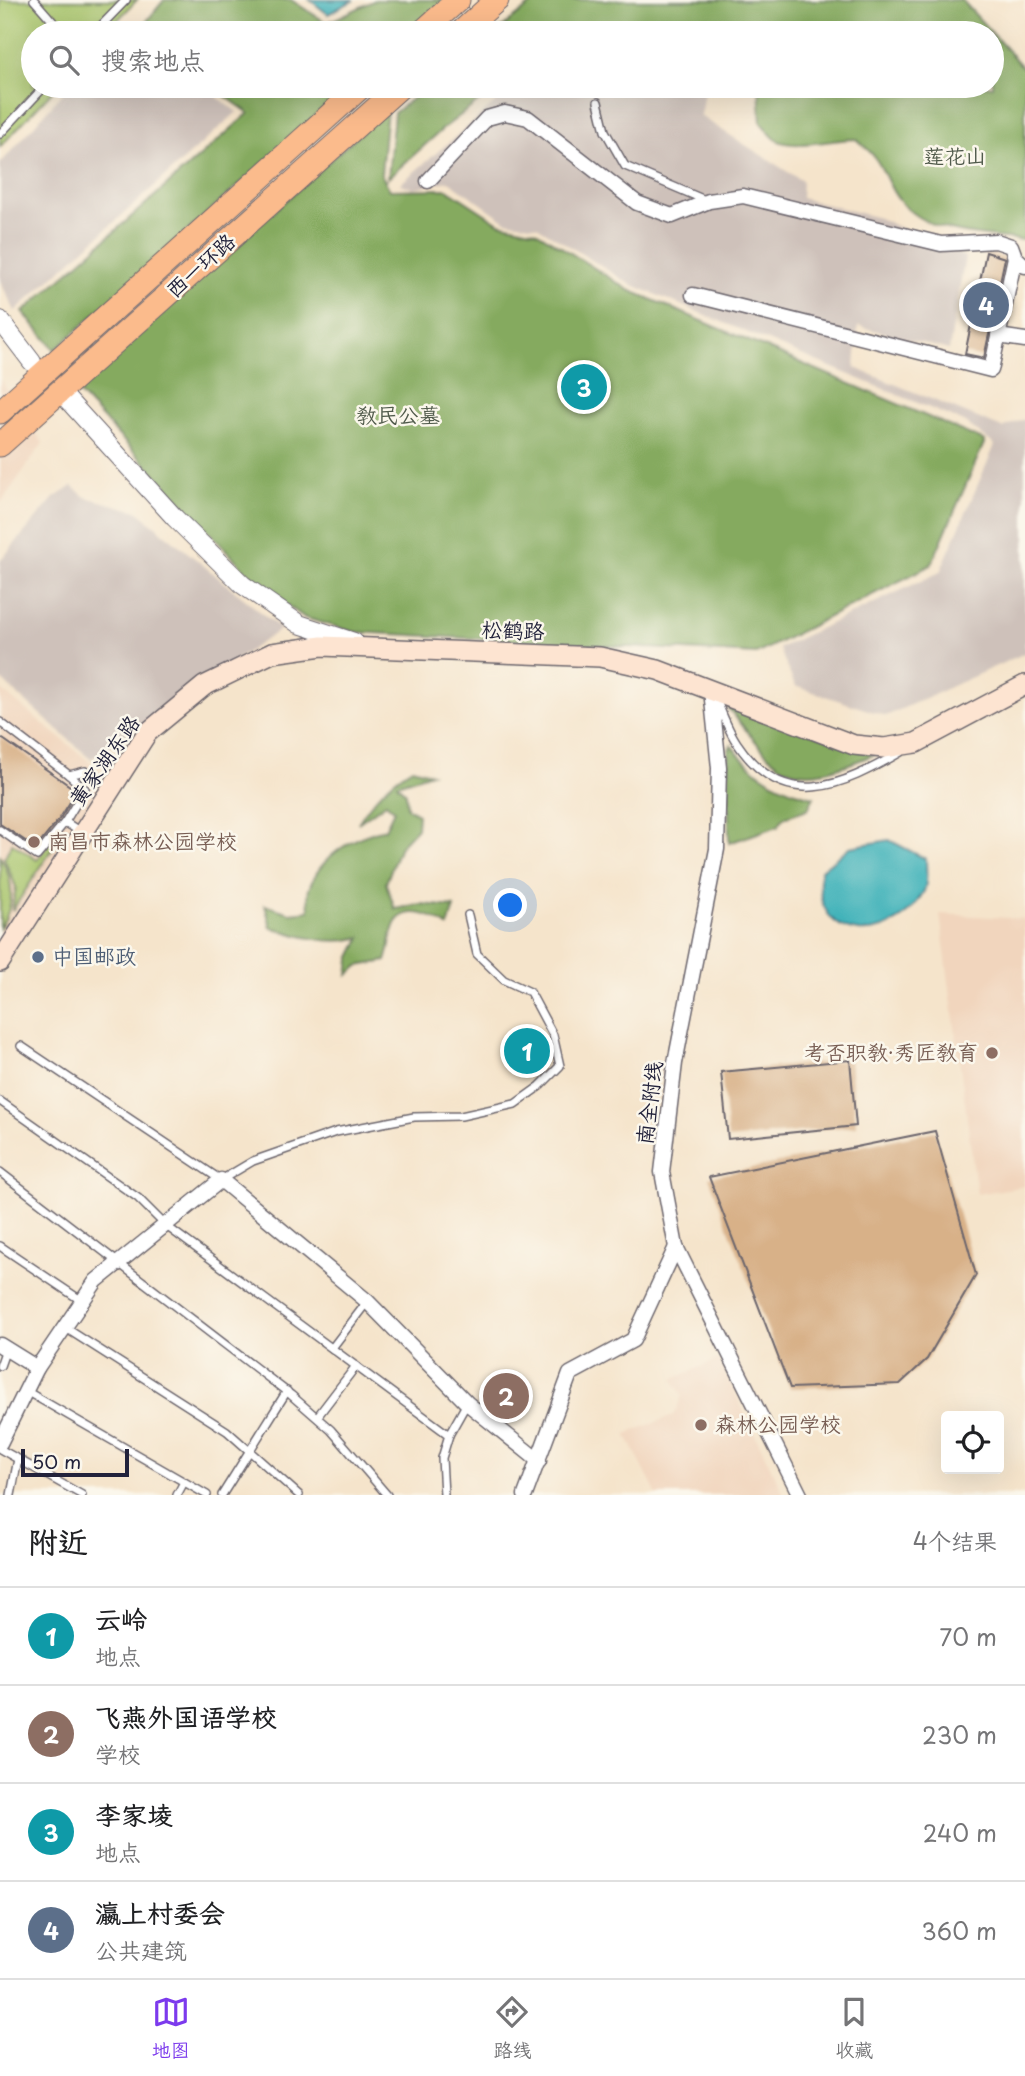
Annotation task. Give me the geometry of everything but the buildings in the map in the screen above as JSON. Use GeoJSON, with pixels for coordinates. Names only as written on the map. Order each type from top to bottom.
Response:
{"type":"FeatureCollection","features":[{"type":"Feature","properties":{"kind":"highway"},"geometry":{"type":"LineString","coordinates":[[434,21],[457,0]]}},
{"type":"Feature","properties":{"kind":"highway"},"geometry":{"type":"LineString","coordinates":[[473,21],[496,0]]}},
{"type":"Feature","properties":{"kind":"highway","name":"西一环路"},"geometry":{"type":"LineString","coordinates":[[0,412],[349,98]]}},
{"type":"Feature","properties":{"kind":"highway","name":"西一环路"},"geometry":{"type":"LineString","coordinates":[[0,445],[388,98]]}},
{"type":"Feature","properties":{"kind":"main road","name":"黄家湖东路"},"geometry":{"type":"LineString","coordinates":[[0,962],[147,733],[204,686],[272,653],[322,646],[385,649]]}},
{"type":"Feature","properties":{"kind":"main road","name":"松鹤路"},"geometry":{"type":"LineString","coordinates":[[385,649],[600,657],[658,670],[854,745],[884,748],[916,743],[1025,685]]}},
{"type":"Feature","properties":{"kind":"street"},"geometry":{"type":"LineString","coordinates":[[428,181],[487,118],[505,113],[528,118],[550,133],[571,154],[638,203],[672,216],[709,201],[743,196],[941,244],[996,241],[1011,246],[1020,262],[991,370],[693,295]]}},
{"type":"Feature","properties":{"kind":"street"},"geometry":{"type":"LineString","coordinates":[[0,320],[8,339],[32,362]]}},
{"type":"Feature","properties":{"kind":"street"},"geometry":{"type":"LineString","coordinates":[[998,336],[1025,340]]}},
{"type":"Feature","properties":{"kind":"street","name":"松鹤路"},"geometry":{"type":"LineString","coordinates":[[66,398],[175,518],[243,586],[299,624],[340,639],[385,649]]}},
{"type":"Feature","properties":{"kind":"street","name":"南全附线"},"geometry":{"type":"LineString","coordinates":[[711,690],[719,768],[717,849],[675,1063],[662,1172],[676,1247],[800,1495]]}},
{"type":"Feature","properties":{"kind":"street"},"geometry":{"type":"LineString","coordinates":[[0,1443],[37,1367],[96,1281],[221,1180],[367,1301],[467,1403],[539,1461]]}},
{"type":"Feature","properties":{"kind":"street"},"geometry":{"type":"LineString","coordinates":[[525,1495],[570,1374],[633,1340],[676,1247]]}},
{"type":"Feature","properties":{"kind":"street"},"geometry":{"type":"LineString","coordinates":[[3,1347],[37,1367]]}},
{"type":"Feature","properties":{"kind":"lane"},"geometry":{"type":"LineString","coordinates":[[34,0],[52,21]]}},
{"type":"Feature","properties":{"kind":"lane"},"geometry":{"type":"LineString","coordinates":[[105,21],[125,0]]}},
{"type":"Feature","properties":{"kind":"lane"},"geometry":{"type":"LineString","coordinates":[[0,134],[34,98]]}},
{"type":"Feature","properties":{"kind":"lane"},"geometry":{"type":"LineString","coordinates":[[598,102],[605,131],[625,166],[709,201]]}},
{"type":"Feature","properties":{"kind":"lane"},"geometry":{"type":"LineString","coordinates":[[711,690],[737,743],[764,771],[791,786],[819,789],[855,779],[916,743]]}},
{"type":"Feature","properties":{"kind":"lane"},"geometry":{"type":"LineString","coordinates":[[0,722],[85,789],[65,821],[37,856],[0,830]]}},
{"type":"Feature","properties":{"kind":"lane"},"geometry":{"type":"LineString","coordinates":[[69,775],[85,771],[98,781]]}},
{"type":"Feature","properties":{"kind":"lane"},"geometry":{"type":"LineString","coordinates":[[65,821],[82,834]]}},
{"type":"Feature","properties":{"kind":"lane"},"geometry":{"type":"LineString","coordinates":[[21,1046],[221,1180],[253,1161],[336,1132],[414,1116],[461,1116],[515,1104],[559,1066],[553,1035],[530,992],[504,980],[477,954],[468,915]]}},
{"type":"Feature","properties":{"kind":"lane"},"geometry":{"type":"LineString","coordinates":[[0,1101],[138,1198],[165,1225],[449,1435]]}},
{"type":"Feature","properties":{"kind":"lane"},"geometry":{"type":"LineString","coordinates":[[0,1172],[117,1264],[287,1391],[317,1417],[387,1495]]}},
{"type":"Feature","properties":{"kind":"lane"},"geometry":{"type":"LineString","coordinates":[[0,1246],[82,1301]]}},
{"type":"Feature","properties":{"kind":"lane"},"geometry":{"type":"LineString","coordinates":[[332,1348],[367,1301]]}},
{"type":"Feature","properties":{"kind":"lane"},"geometry":{"type":"LineString","coordinates":[[64,1327],[227,1431],[299,1495]]}},
{"type":"Feature","properties":{"kind":"lane"},"geometry":{"type":"LineString","coordinates":[[0,1366],[3,1347]]}},
{"type":"Feature","properties":{"kind":"lane"},"geometry":{"type":"LineString","coordinates":[[317,1417],[356,1366]]}},
{"type":"Feature","properties":{"kind":"lane"},"geometry":{"type":"LineString","coordinates":[[25,1391],[207,1495]]}},
{"type":"Feature","properties":{"kind":"lane"},"geometry":{"type":"LineString","coordinates":[[222,1495],[287,1391]]}},
{"type":"Feature","properties":{"kind":"lane"},"geometry":{"type":"LineString","coordinates":[[444,1495],[442,1458],[449,1435],[467,1403]]}},
{"type":"Feature","properties":{"kind":"lane"},"geometry":{"type":"LineString","coordinates":[[0,1448],[82,1495]]}},
{"type":"Feature","properties":{"kind":"lane"},"geometry":{"type":"LineString","coordinates":[[13,1494],[18,1459]]}},
{"type":"Feature","properties":{"kind":"lane"},"geometry":{"type":"LineString","coordinates":[[177,1495],[184,1482]]}},
{"type":"Feature","properties":{"kind":"shaded area"},"geometry":{"type":"Polygon","coordinates":[[[58,98],[218,98],[237,112],[15,311],[0,281],[0,164],[58,98]]]}},
{"type":"Feature","properties":{"kind":"shaded area"},"geometry":{"type":"Polygon","coordinates":[[[501,98],[703,98],[700,116],[802,181],[801,198],[879,218],[965,257],[949,350],[858,326],[855,368],[1002,428],[1025,419],[1025,653],[886,716],[795,686],[779,648],[940,572],[995,445],[966,423],[630,284],[537,226],[506,221],[449,181],[413,188],[400,184],[501,98]]]}},
{"type":"Feature","properties":{"kind":"shaded area"},"geometry":{"type":"Polygon","coordinates":[[[0,379],[43,443],[0,504],[0,379]]]}},
{"type":"Feature","properties":{"kind":"shaded area"},"geometry":{"type":"Polygon","coordinates":[[[72,486],[85,497],[137,511],[281,629],[91,759],[0,679],[0,561],[54,498],[72,486]]]}},
{"type":"Feature","properties":{"kind":"shaded area","name":"南昌市森林公园学校"},"geometry":{"type":"Polygon","coordinates":[[[0,689],[110,778],[0,946],[0,689]]]}},
{"type":"Feature","properties":{"kind":"shaded area","name":"考否职教·秀匠教育"},"geometry":{"type":"Polygon","coordinates":[[[940,914],[1025,919],[1025,1186],[977,1194],[940,914]]]}},
{"type":"Feature","properties":{"kind":"shaded area","name":"森林公园学校"},"geometry":{"type":"Polygon","coordinates":[[[719,1359],[784,1495],[657,1495],[626,1434],[674,1415],[682,1396],[673,1379],[719,1359]]]}},
{"type":"Feature","properties":{"kind":"green space"},"geometry":{"type":"Polygon","coordinates":[[[0,0],[137,0],[117,21],[21,21],[21,98],[46,98],[0,147],[0,0]]]}},
{"type":"Feature","properties":{"kind":"green space"},"geometry":{"type":"Polygon","coordinates":[[[164,0],[291,0],[324,21],[147,21],[164,0]]]}},
{"type":"Feature","properties":{"kind":"green space"},"geometry":{"type":"Polygon","coordinates":[[[375,0],[444,0],[420,21],[331,21],[375,0]]]}},
{"type":"Feature","properties":{"kind":"green space"},"geometry":{"type":"Polygon","coordinates":[[[537,0],[962,0],[981,21],[711,21],[705,18],[697,21],[510,21],[537,0]]]}},
{"type":"Feature","properties":{"kind":"green space","name":"莲花山"},"geometry":{"type":"Polygon","coordinates":[[[1004,46],[1025,70],[1025,240],[957,232],[925,221],[899,200],[873,155],[856,139],[784,143],[775,138],[761,123],[760,98],[1004,98],[1004,46]]]}},
{"type":"Feature","properties":{"kind":"green space"},"geometry":{"type":"Polygon","coordinates":[[[228,98],[336,98],[55,350],[23,312],[249,113],[228,98]]]}},
{"type":"Feature","properties":{"kind":"green space"},"geometry":{"type":"Polygon","coordinates":[[[413,98],[483,98],[445,127],[388,178],[394,113],[413,98]]]}},
{"type":"Feature","properties":{"kind":"green space","name":"教民公墓"},"geometry":{"type":"Polygon","coordinates":[[[387,109],[381,174],[390,190],[447,189],[499,223],[536,231],[629,290],[985,441],[931,565],[756,654],[355,632],[305,618],[259,585],[76,390],[387,109]]]}},
{"type":"Feature","properties":{"kind":"green space"},"geometry":{"type":"Polygon","coordinates":[[[724,703],[873,755],[819,772],[801,773],[786,768],[772,759],[724,703]]]}},
{"type":"Feature","properties":{"kind":"green space"},"geometry":{"type":"Polygon","coordinates":[[[731,745],[768,779],[789,790],[814,797],[808,809],[784,817],[778,826],[729,843],[728,752],[731,745]]]}},
{"type":"Feature","properties":{"kind":"green space"},"geometry":{"type":"Polygon","coordinates":[[[412,768],[431,773],[397,784],[406,793],[407,808],[418,814],[417,828],[400,846],[386,883],[395,909],[421,904],[454,907],[448,927],[427,915],[410,913],[403,916],[393,929],[386,961],[358,966],[348,975],[350,959],[361,937],[338,941],[282,931],[271,927],[265,905],[290,913],[309,911],[309,889],[321,867],[350,842],[385,829],[394,810],[386,803],[358,823],[381,792],[412,768]]]}},
{"type":"Feature","properties":{"kind":"green space"},"geometry":{"type":"Polygon","coordinates":[[[59,839],[12,911],[16,887],[4,858],[12,843],[37,860],[52,840],[59,839]]]}},
{"type":"Feature","properties":{"kind":"green space"},"geometry":{"type":"Polygon","coordinates":[[[0,856],[8,874],[11,901],[0,928],[0,856]]]}},
{"type":"Feature","properties":{"kind":"water"},"geometry":{"type":"Polygon","coordinates":[[[310,0],[354,0],[328,14],[310,0]]]}},
{"type":"Feature","properties":{"kind":"water"},"geometry":{"type":"Polygon","coordinates":[[[889,840],[926,859],[924,891],[910,910],[893,923],[875,930],[856,931],[840,925],[828,913],[821,895],[821,870],[850,847],[889,840]]]}},
{"type":"Feature","properties":{"kind":"place","name":"瀛上村委会"},"geometry":{"type":"Point","coordinates":[986,305]}},
{"type":"Feature","properties":{"kind":"place","name":"李家堎"},"geometry":{"type":"Point","coordinates":[584,387]}},
{"type":"Feature","properties":{"kind":"place","name":"南昌市森林公园学校"},"geometry":{"type":"Point","coordinates":[34,842]}},
{"type":"Feature","properties":{"kind":"place","name":"中国邮政"},"geometry":{"type":"Point","coordinates":[38,957]}},
{"type":"Feature","properties":{"kind":"place","name":"云岭"},"geometry":{"type":"Point","coordinates":[527,1051]}},
{"type":"Feature","properties":{"kind":"place","name":"考否职教·秀匠教育"},"geometry":{"type":"Point","coordinates":[992,1053]}},
{"type":"Feature","properties":{"kind":"place","name":"飞燕外国语学校"},"geometry":{"type":"Point","coordinates":[506,1396]}},
{"type":"Feature","properties":{"kind":"place","name":"森林公园学校"},"geometry":{"type":"Point","coordinates":[701,1425]}}]}
